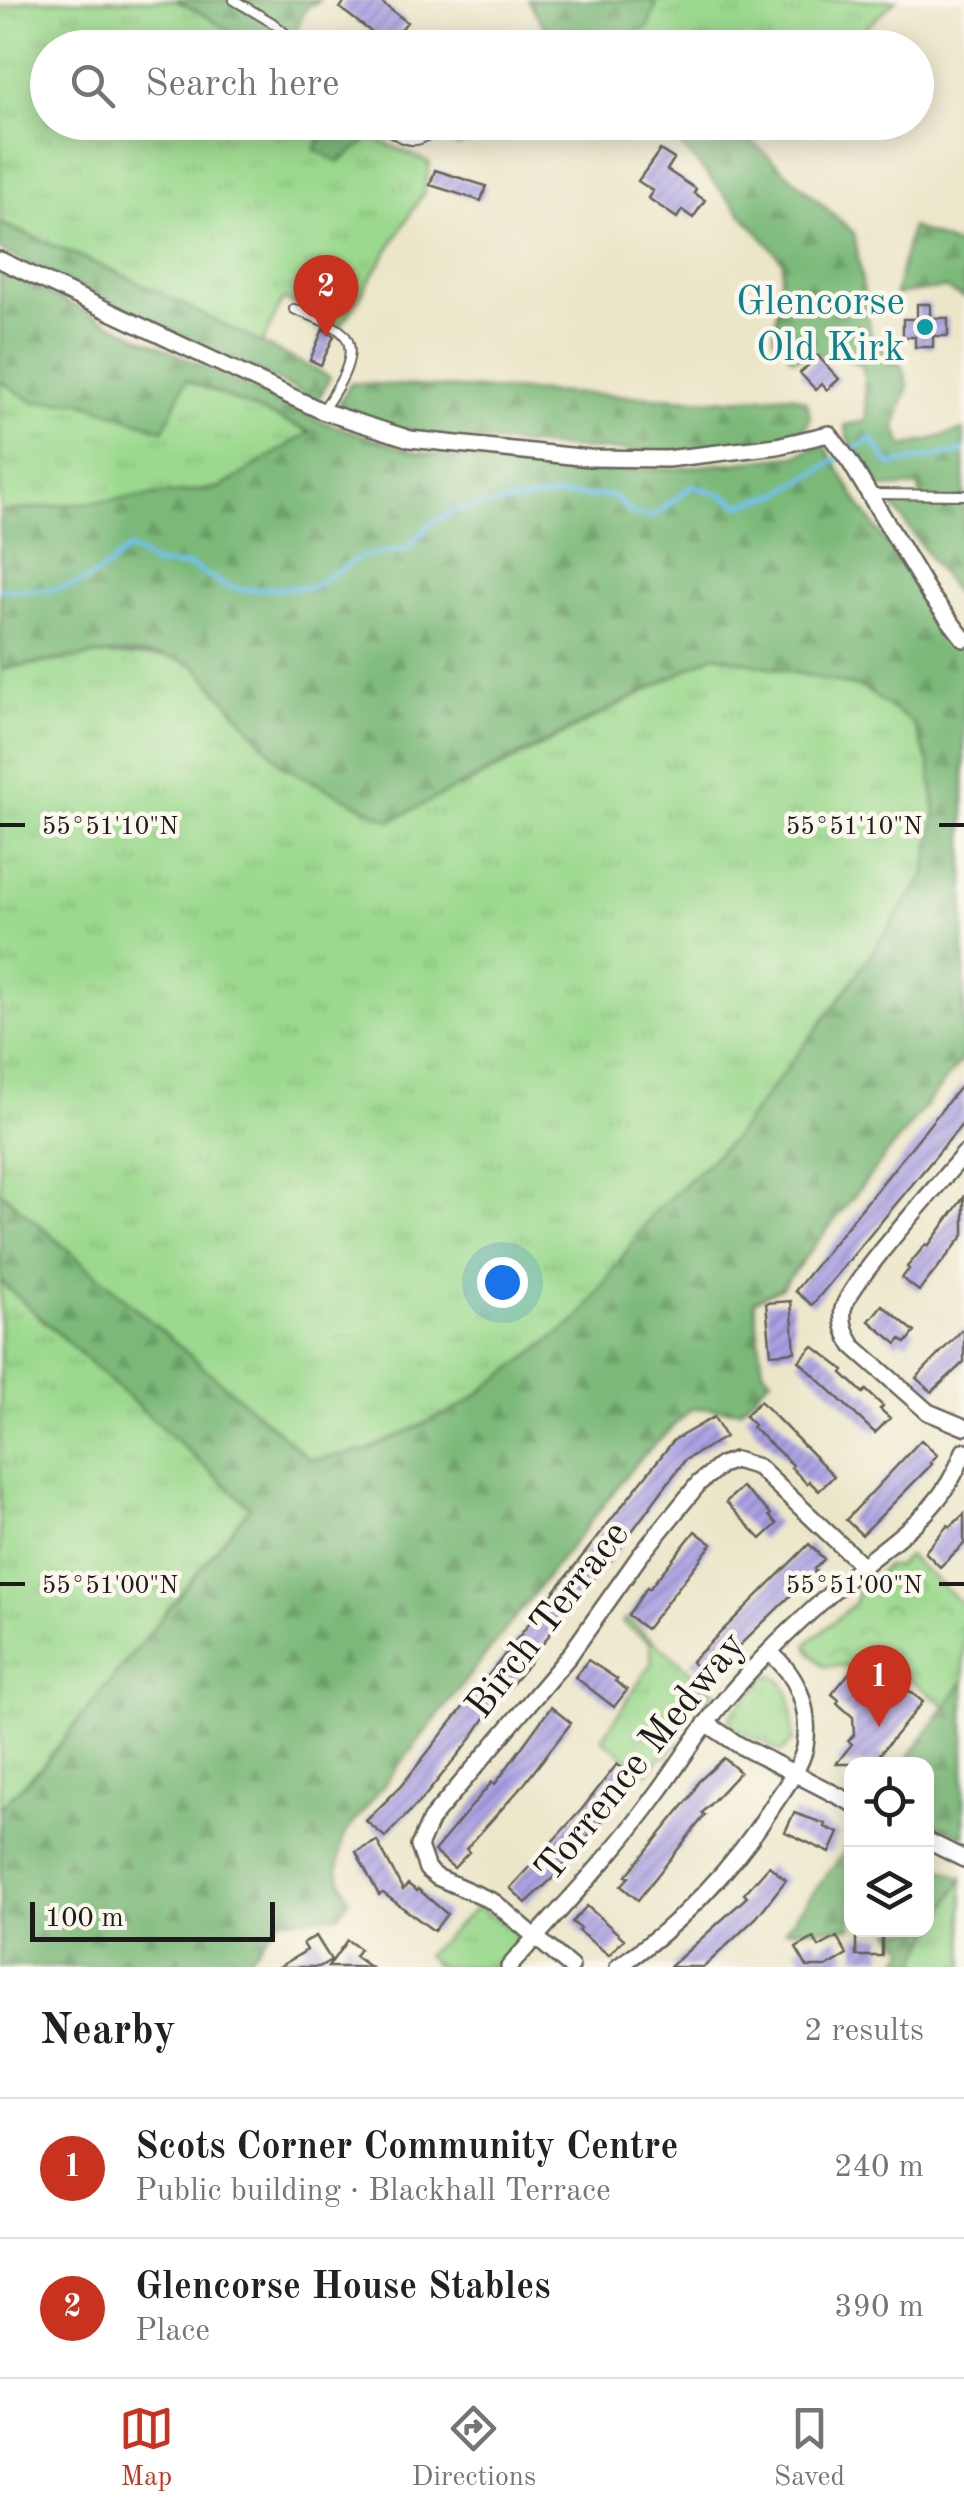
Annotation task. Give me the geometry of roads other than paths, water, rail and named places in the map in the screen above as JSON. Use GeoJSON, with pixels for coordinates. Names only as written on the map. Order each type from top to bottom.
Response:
{"type":"FeatureCollection","features":[{"type":"Feature","properties":{"kind":"street"},"geometry":{"type":"LineString","coordinates":[[0,260],[322,411],[410,439],[589,458],[667,459],[734,452],[829,434],[930,595],[964,639]]}},
{"type":"Feature","properties":{"kind":"street"},"geometry":{"type":"LineString","coordinates":[[964,1154],[870,1268],[844,1304],[842,1314],[846,1336],[853,1346],[928,1412],[964,1428]]}},
{"type":"Feature","properties":{"kind":"street","name":"Torrence Medway"},"geometry":{"type":"LineString","coordinates":[[509,1967],[618,1844],[706,1724],[769,1652],[863,1566],[905,1534],[949,1488],[964,1451]]}},
{"type":"Feature","properties":{"kind":"street","name":"Birch Terrace"},"geometry":{"type":"LineString","coordinates":[[536,1937],[494,1902],[449,1884],[427,1869],[419,1846],[422,1833],[568,1656],[639,1557],[699,1483],[721,1464],[734,1460],[758,1467],[863,1566]]}},
{"type":"Feature","properties":{"kind":"street"},"geometry":{"type":"LineString","coordinates":[[949,1488],[964,1497]]}},
{"type":"Feature","properties":{"kind":"street"},"geometry":{"type":"LineString","coordinates":[[618,1967],[658,1938],[733,1863],[794,1773],[805,1748],[802,1699],[794,1676],[769,1652]]}},
{"type":"Feature","properties":{"kind":"street"},"geometry":{"type":"LineString","coordinates":[[706,1724],[844,1799]]}},
{"type":"Feature","properties":{"kind":"street"},"geometry":{"type":"LineString","coordinates":[[934,1844],[964,1859]]}},
{"type":"Feature","properties":{"kind":"street"},"geometry":{"type":"LineString","coordinates":[[536,1937],[571,1967]]}},
{"type":"Feature","properties":{"kind":"lane"},"geometry":{"type":"LineString","coordinates":[[234,0],[281,30]]}},
{"type":"Feature","properties":{"kind":"lane"},"geometry":{"type":"LineString","coordinates":[[294,308],[343,332],[351,347],[346,368],[322,411]]}},
{"type":"Feature","properties":{"kind":"lane"},"geometry":{"type":"LineString","coordinates":[[870,494],[964,495]]}},
{"type":"Feature","properties":{"kind":"waterway"},"geometry":{"type":"LineString","coordinates":[[850,452],[872,439],[890,465],[964,451]]}},
{"type":"Feature","properties":{"kind":"waterway"},"geometry":{"type":"LineString","coordinates":[[0,589],[70,586],[98,573],[129,548],[154,564],[191,566],[222,584],[243,590],[312,587],[360,557],[409,548],[430,524],[455,510],[559,496],[613,496],[632,514],[653,517],[692,486],[741,505],[779,494],[840,458]]}},
{"type":"Feature","properties":{"kind":"place","name":"Glencorse Old Kirk"},"geometry":{"type":"Point","coordinates":[925,327]}},
{"type":"Feature","properties":{"kind":"place","name":"Glencorse House Stables"},"geometry":{"type":"Point","coordinates":[326,337]}},
{"type":"Feature","properties":{"kind":"place","name":"Scots Corner Community Centre"},"geometry":{"type":"Point","coordinates":[879,1727]}}]}
